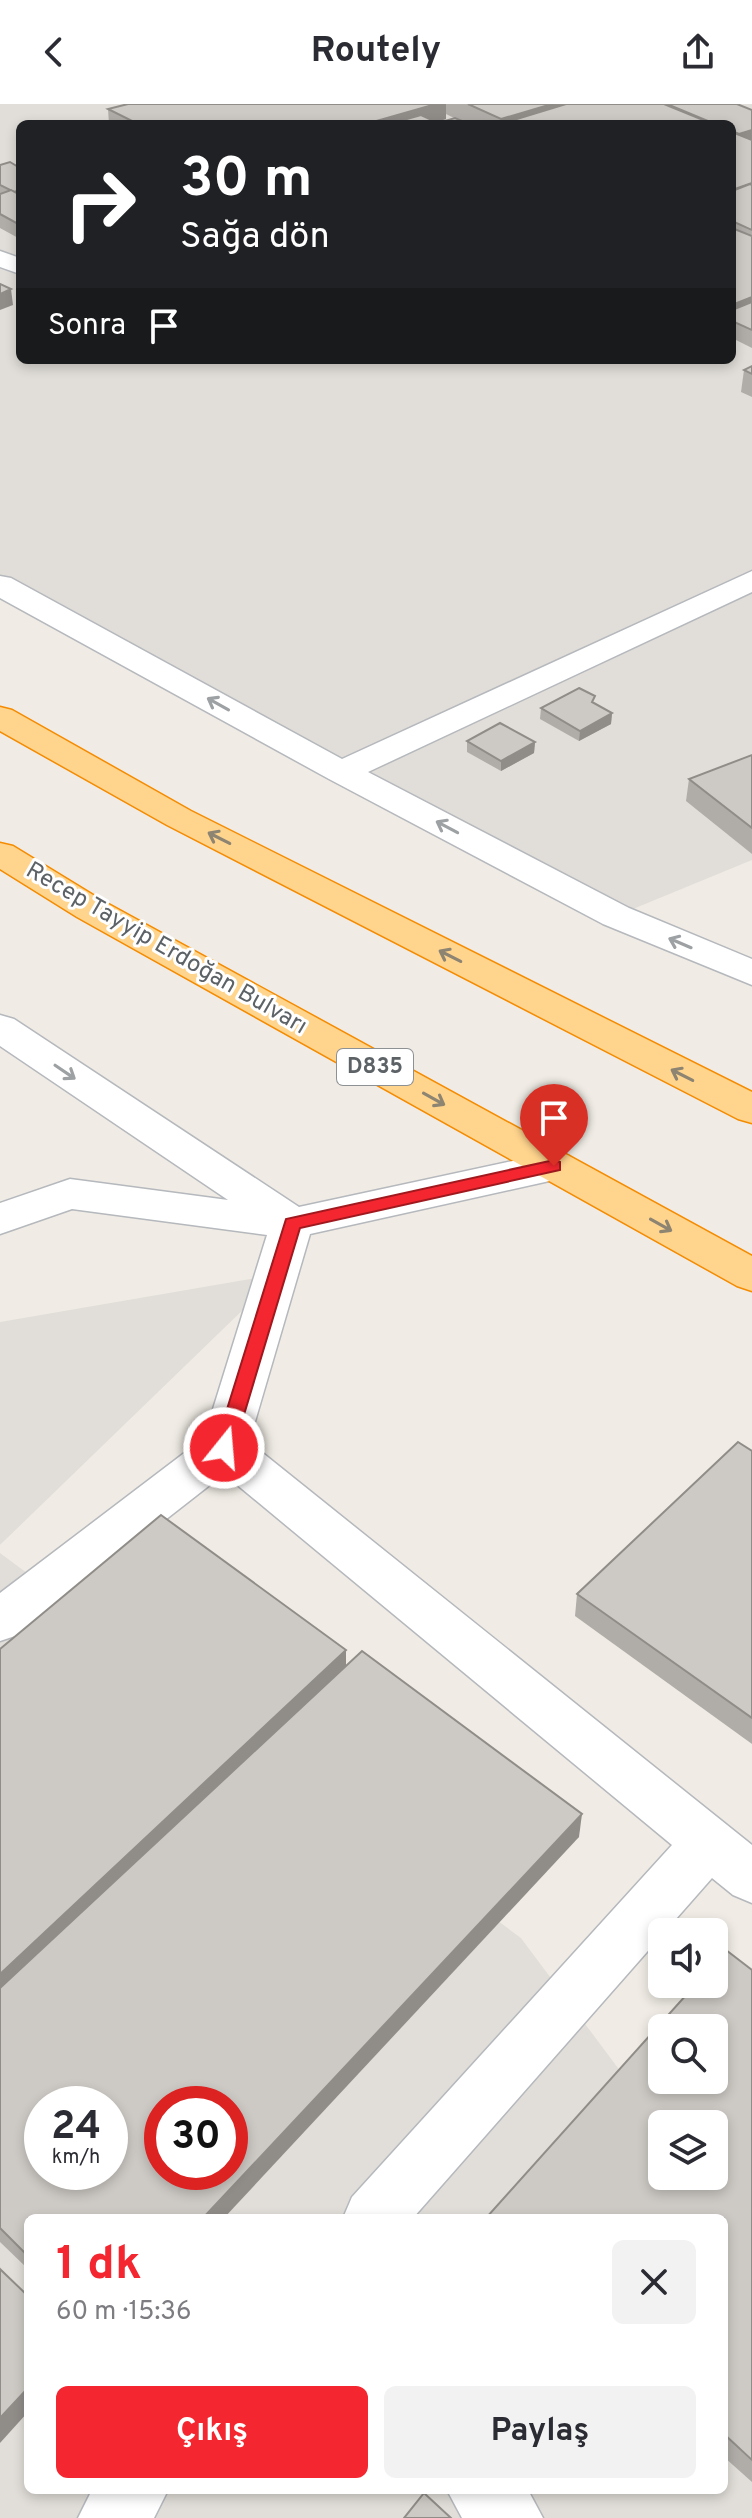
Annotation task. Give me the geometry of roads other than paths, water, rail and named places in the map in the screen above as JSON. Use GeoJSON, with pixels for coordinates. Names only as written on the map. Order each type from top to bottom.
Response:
{"type":"FeatureCollection","features":[{"type":"Feature","properties":{"kind":"highway"},"geometry":{"type":"LineString","coordinates":[[0,717],[179,818],[752,1109]]}},
{"type":"Feature","properties":{"kind":"highway","name":"Recep Tayyip Erdoğan Bulvarı"},"geometry":{"type":"LineString","coordinates":[[0,854],[90,909],[752,1275]]}},
{"type":"Feature","properties":{"kind":"street"},"geometry":{"type":"LineString","coordinates":[[341,772],[752,580]]}},
{"type":"Feature","properties":{"kind":"street"},"geometry":{"type":"LineString","coordinates":[[0,585],[341,772],[616,916],[752,973]]}},
{"type":"Feature","properties":{"kind":"street"},"geometry":{"type":"LineString","coordinates":[[0,1028],[292,1223]]}},
{"type":"Feature","properties":{"kind":"street"},"geometry":{"type":"LineString","coordinates":[[0,1219],[70,1194],[292,1223],[554,1166]]}},
{"type":"Feature","properties":{"kind":"street"},"geometry":{"type":"LineString","coordinates":[[0,1621],[224,1448],[292,1223]]}},
{"type":"Feature","properties":{"kind":"street"},"geometry":{"type":"LineString","coordinates":[[224,1448],[707,1845],[752,1878]]}},
{"type":"Feature","properties":{"kind":"street"},"geometry":{"type":"LineString","coordinates":[[377,2214],[707,1845]]}},
{"type":"Feature","properties":{"kind":"street"},"geometry":{"type":"LineString","coordinates":[[111,2518],[132,2494]]}},
{"type":"Feature","properties":{"kind":"street"},"geometry":{"type":"LineString","coordinates":[[484,2494],[510,2518]]}}]}
